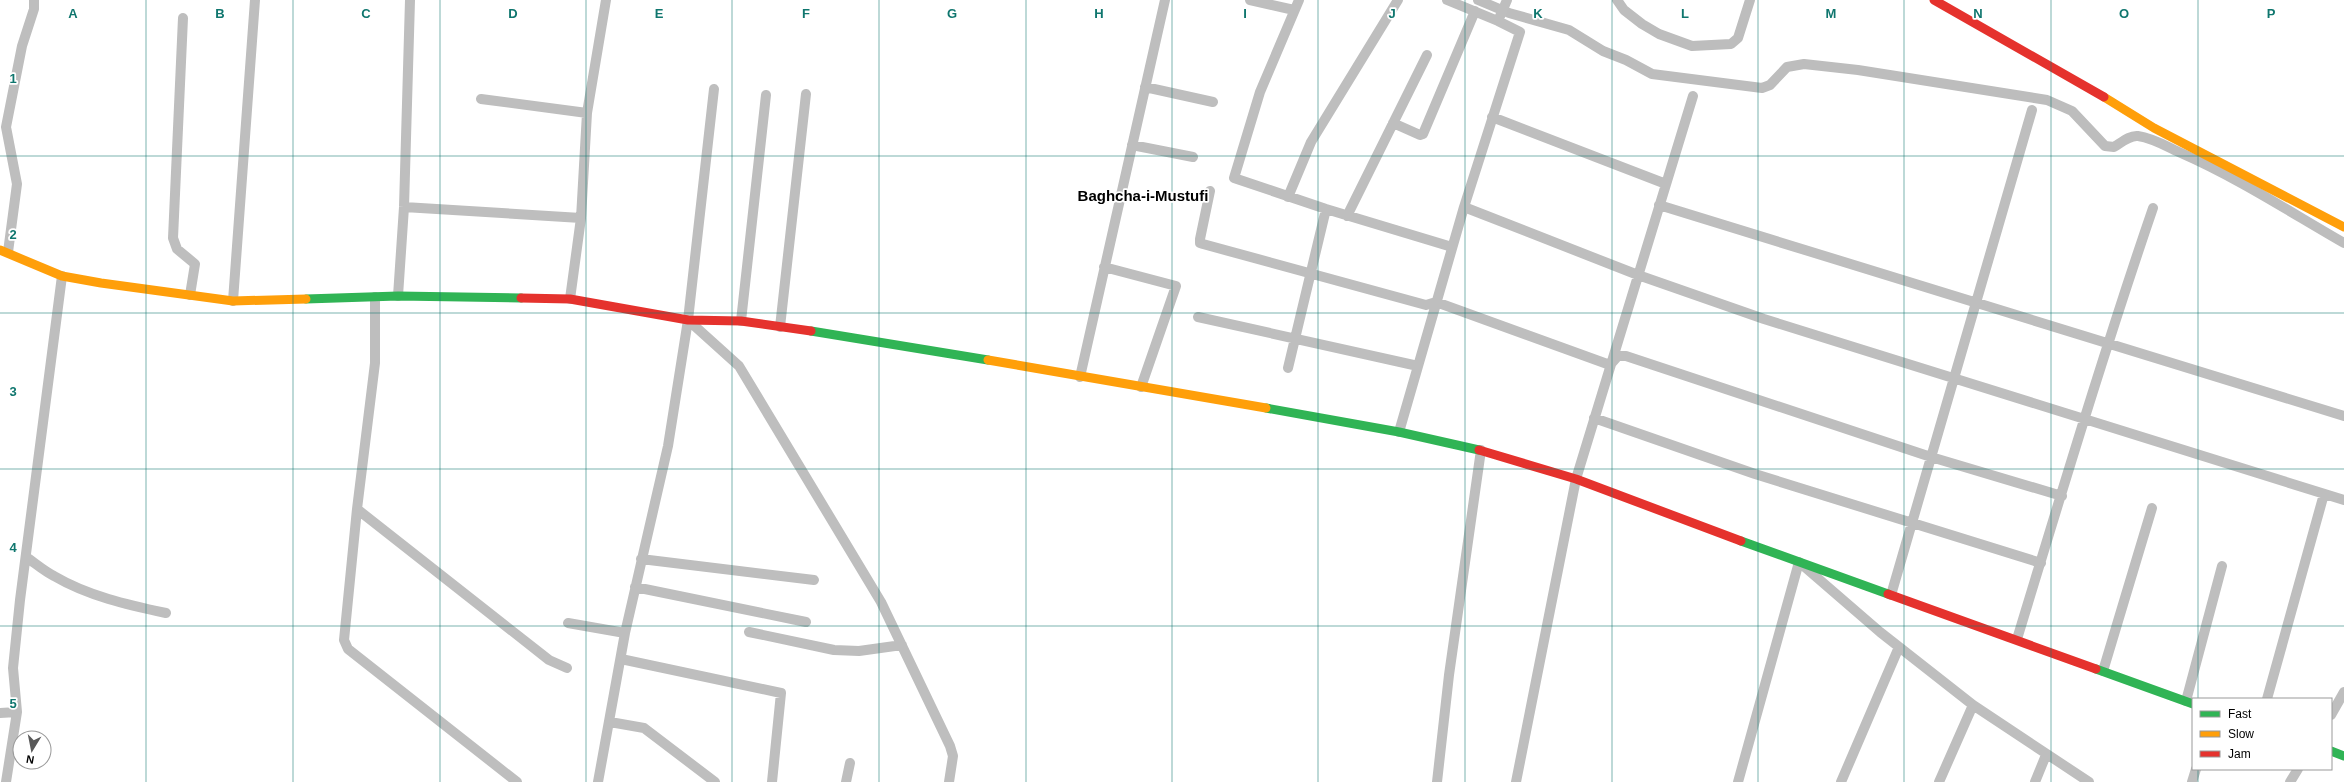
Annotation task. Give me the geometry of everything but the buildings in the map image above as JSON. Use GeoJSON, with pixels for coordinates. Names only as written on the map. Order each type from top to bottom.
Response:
{"type":"FeatureCollection","features":[{"type":"Feature","properties":{"kind":"street"},"geometry":{"type":"LineString","coordinates":[[34,0],[34,9],[22,46],[3,125],[17,184],[4,251],[62,276],[101,283],[233,301],[398,296],[570,299],[688,320],[741,321],[930,349],[1080,377],[1399,432],[1481,450],[1576,479],[1799,562],[2189,702],[2222,566]]}},
{"type":"Feature","properties":{"kind":"street"},"geometry":{"type":"LineString","coordinates":[[233,301],[255,0]]}},
{"type":"Feature","properties":{"kind":"street"},"geometry":{"type":"LineString","coordinates":[[398,296],[404,207],[410,0]]}},
{"type":"Feature","properties":{"kind":"street"},"geometry":{"type":"LineString","coordinates":[[570,299],[581,218],[587,113],[606,0]]}},
{"type":"Feature","properties":{"kind":"street"},"geometry":{"type":"LineString","coordinates":[[1080,377],[1165,0]]}},
{"type":"Feature","properties":{"kind":"street"},"geometry":{"type":"LineString","coordinates":[[1250,0],[1294,10]]}},
{"type":"Feature","properties":{"kind":"street"},"geometry":{"type":"LineString","coordinates":[[1299,0],[1260,92],[1234,178],[1347,216],[1452,247]]}},
{"type":"Feature","properties":{"kind":"street"},"geometry":{"type":"LineString","coordinates":[[1288,197],[1311,142],[1398,0]]}},
{"type":"Feature","properties":{"kind":"street"},"geometry":{"type":"LineString","coordinates":[[1399,432],[1464,207],[1520,32],[1498,20],[1447,0]]}},
{"type":"Feature","properties":{"kind":"street"},"geometry":{"type":"LineString","coordinates":[[1498,20],[1508,0]]}},
{"type":"Feature","properties":{"kind":"street"},"geometry":{"type":"LineString","coordinates":[[1934,0],[2121,107],[2154,128],[2344,227]]}},
{"type":"Feature","properties":{"kind":"street"},"geometry":{"type":"LineString","coordinates":[[1393,123],[1420,135],[1423,134],[1475,11]]}},
{"type":"Feature","properties":{"kind":"street"},"geometry":{"type":"LineString","coordinates":[[183,18],[173,238],[177,249],[195,264],[190,295]]}},
{"type":"Feature","properties":{"kind":"street"},"geometry":{"type":"LineString","coordinates":[[1347,216],[1427,55]]}},
{"type":"Feature","properties":{"kind":"street"},"geometry":{"type":"LineString","coordinates":[[1145,87],[1212,102]]}},
{"type":"Feature","properties":{"kind":"street"},"geometry":{"type":"LineString","coordinates":[[598,782],[625,633],[668,446],[688,320],[714,89]]}},
{"type":"Feature","properties":{"kind":"street"},"geometry":{"type":"LineString","coordinates":[[741,321],[766,94]]}},
{"type":"Feature","properties":{"kind":"street"},"geometry":{"type":"LineString","coordinates":[[780,327],[806,94]]}},
{"type":"Feature","properties":{"kind":"street"},"geometry":{"type":"LineString","coordinates":[[1516,782],[1576,479],[1692,96]]}},
{"type":"Feature","properties":{"kind":"street"},"geometry":{"type":"LineString","coordinates":[[481,99],[587,113]]}},
{"type":"Feature","properties":{"kind":"street"},"geometry":{"type":"LineString","coordinates":[[1891,594],[2032,110]]}},
{"type":"Feature","properties":{"kind":"street"},"geometry":{"type":"LineString","coordinates":[[1492,117],[1666,184]]}},
{"type":"Feature","properties":{"kind":"street"},"geometry":{"type":"LineString","coordinates":[[1132,145],[1193,157]]}},
{"type":"Feature","properties":{"kind":"street"},"geometry":{"type":"LineString","coordinates":[[1210,191],[1200,243],[1426,306],[1436,302],[1610,365]]}},
{"type":"Feature","properties":{"kind":"street"},"geometry":{"type":"LineString","coordinates":[[1659,205],[1976,303],[2108,341],[2344,416]]}},
{"type":"Feature","properties":{"kind":"street"},"geometry":{"type":"LineString","coordinates":[[404,207],[581,218]]}},
{"type":"Feature","properties":{"kind":"street"},"geometry":{"type":"LineString","coordinates":[[1464,207],[1638,275],[1764,319],[2344,500]]}},
{"type":"Feature","properties":{"kind":"street"},"geometry":{"type":"LineString","coordinates":[[2017,639],[2062,496],[2108,341],[2153,208]]}},
{"type":"Feature","properties":{"kind":"street"},"geometry":{"type":"LineString","coordinates":[[1288,368],[1312,274],[1326,209]]}},
{"type":"Feature","properties":{"kind":"street"},"geometry":{"type":"LineString","coordinates":[[1104,267],[1176,286],[1141,387]]}},
{"type":"Feature","properties":{"kind":"street"},"geometry":{"type":"LineString","coordinates":[[6,782],[17,712],[13,668],[62,276]]}},
{"type":"Feature","properties":{"kind":"street"},"geometry":{"type":"LineString","coordinates":[[375,297],[375,363],[357,509],[345,636],[348,649],[517,782]]}},
{"type":"Feature","properties":{"kind":"street"},"geometry":{"type":"LineString","coordinates":[[1198,318],[1296,338],[1418,366]]}},
{"type":"Feature","properties":{"kind":"street"},"geometry":{"type":"LineString","coordinates":[[688,320],[739,366],[881,602],[950,746],[953,756],[949,782]]}},
{"type":"Feature","properties":{"kind":"street"},"geometry":{"type":"LineString","coordinates":[[1610,365],[1618,356],[1626,356],[1931,458],[2062,496]]}},
{"type":"Feature","properties":{"kind":"street"},"geometry":{"type":"LineString","coordinates":[[1594,418],[1755,474],[2041,562]]}},
{"type":"Feature","properties":{"kind":"street"},"geometry":{"type":"LineString","coordinates":[[1437,782],[1449,676],[1481,450]]}},
{"type":"Feature","properties":{"kind":"street"},"geometry":{"type":"LineString","coordinates":[[2267,698],[2324,494]]}},
{"type":"Feature","properties":{"kind":"street"},"geometry":{"type":"LineString","coordinates":[[2103,671],[2152,508]]}},
{"type":"Feature","properties":{"kind":"street"},"geometry":{"type":"LineString","coordinates":[[357,509],[549,660],[567,668]]}},
{"type":"Feature","properties":{"kind":"street"},"geometry":{"type":"LineString","coordinates":[[26,556],[54,576],[92,593],[113,601],[166,613]]}},
{"type":"Feature","properties":{"kind":"street"},"geometry":{"type":"LineString","coordinates":[[641,559],[814,580]]}},
{"type":"Feature","properties":{"kind":"street"},"geometry":{"type":"LineString","coordinates":[[1799,562],[1899,647],[1974,705],[2088,782]]}},
{"type":"Feature","properties":{"kind":"street"},"geometry":{"type":"LineString","coordinates":[[1738,782],[1799,562]]}},
{"type":"Feature","properties":{"kind":"street"},"geometry":{"type":"LineString","coordinates":[[635,587],[806,622]]}},
{"type":"Feature","properties":{"kind":"street"},"geometry":{"type":"LineString","coordinates":[[568,623],[625,633]]}},
{"type":"Feature","properties":{"kind":"street"},"geometry":{"type":"LineString","coordinates":[[749,632],[834,650],[859,651],[902,645]]}},
{"type":"Feature","properties":{"kind":"street"},"geometry":{"type":"LineString","coordinates":[[1841,782],[1899,647]]}},
{"type":"Feature","properties":{"kind":"street"},"geometry":{"type":"LineString","coordinates":[[621,658],[781,693],[772,782]]}},
{"type":"Feature","properties":{"kind":"street"},"geometry":{"type":"LineString","coordinates":[[2332,713],[2344,692]]}},
{"type":"Feature","properties":{"kind":"street"},"geometry":{"type":"LineString","coordinates":[[1939,782],[1974,705]]}},
{"type":"Feature","properties":{"kind":"street"},"geometry":{"type":"LineString","coordinates":[[0,713],[17,712]]}},
{"type":"Feature","properties":{"kind":"street"},"geometry":{"type":"LineString","coordinates":[[610,722],[644,728],[715,782]]}},
{"type":"Feature","properties":{"kind":"street"},"geometry":{"type":"LineString","coordinates":[[2332,751],[2344,756]]}},
{"type":"Feature","properties":{"kind":"street"},"geometry":{"type":"LineString","coordinates":[[2035,782],[2046,755]]}},
{"type":"Feature","properties":{"kind":"street"},"geometry":{"type":"LineString","coordinates":[[846,782],[850,763]]}},
{"type":"Feature","properties":{"kind":"street"},"geometry":{"type":"LineString","coordinates":[[2192,782],[2196,770]]}},
{"type":"Feature","properties":{"kind":"street"},"geometry":{"type":"LineString","coordinates":[[2290,782],[2297,770]]}},
{"type":"Feature","properties":{"kind":"waterway"},"geometry":{"type":"LineString","coordinates":[[1478,0],[1509,13],[1569,30],[1603,51],[1626,60],[1652,74],[1762,88],[1770,85],[1787,67],[1804,64],[1858,70],[2047,100],[2072,111],[2105,146],[2114,147],[2128,138],[2135,136],[2144,137],[2155,141],[2223,173],[2344,243]]}},
{"type":"Feature","properties":{"kind":"waterway"},"geometry":{"type":"LineString","coordinates":[[1617,0],[1624,10],[1642,24],[1659,34],[1692,46],[1731,44],[1738,38],[1750,0]]}},
{"type":"Feature","properties":{"kind":"traffic: fast"},"geometry":{"type":"LineString","coordinates":[[306,299],[398,296],[521,298]]}},
{"type":"Feature","properties":{"kind":"traffic: fast"},"geometry":{"type":"LineString","coordinates":[[811,331],[988,360]]}},
{"type":"Feature","properties":{"kind":"traffic: fast"},"geometry":{"type":"LineString","coordinates":[[1266,408],[1399,432],[1479,450]]}},
{"type":"Feature","properties":{"kind":"traffic: fast"},"geometry":{"type":"LineString","coordinates":[[1741,541],[1888,594]]}},
{"type":"Feature","properties":{"kind":"traffic: fast"},"geometry":{"type":"LineString","coordinates":[[2096,669],[2192,704]]}},
{"type":"Feature","properties":{"kind":"traffic: fast"},"geometry":{"type":"LineString","coordinates":[[2332,751],[2344,756]]}},
{"type":"Feature","properties":{"kind":"traffic: slow"},"geometry":{"type":"LineString","coordinates":[[2104,97],[2154,128],[2344,227]]}},
{"type":"Feature","properties":{"kind":"traffic: slow"},"geometry":{"type":"LineString","coordinates":[[0,250],[62,276],[101,283],[233,301],[306,299]]}},
{"type":"Feature","properties":{"kind":"traffic: slow"},"geometry":{"type":"LineString","coordinates":[[988,360],[1266,408]]}},
{"type":"Feature","properties":{"kind":"traffic: jam"},"geometry":{"type":"LineString","coordinates":[[1934,0],[2104,97]]}},
{"type":"Feature","properties":{"kind":"traffic: jam"},"geometry":{"type":"LineString","coordinates":[[521,298],[570,299],[688,320],[741,321],[811,331]]}},
{"type":"Feature","properties":{"kind":"traffic: jam"},"geometry":{"type":"LineString","coordinates":[[1479,450],[1576,479],[1741,541]]}},
{"type":"Feature","properties":{"kind":"traffic: jam"},"geometry":{"type":"LineString","coordinates":[[1888,594],[2096,669]]}},
{"type":"Feature","properties":{"kind":"district","name":"Baghcha-i-Mustufi"},"geometry":{"type":"Point","coordinates":[1143,195]}}]}
